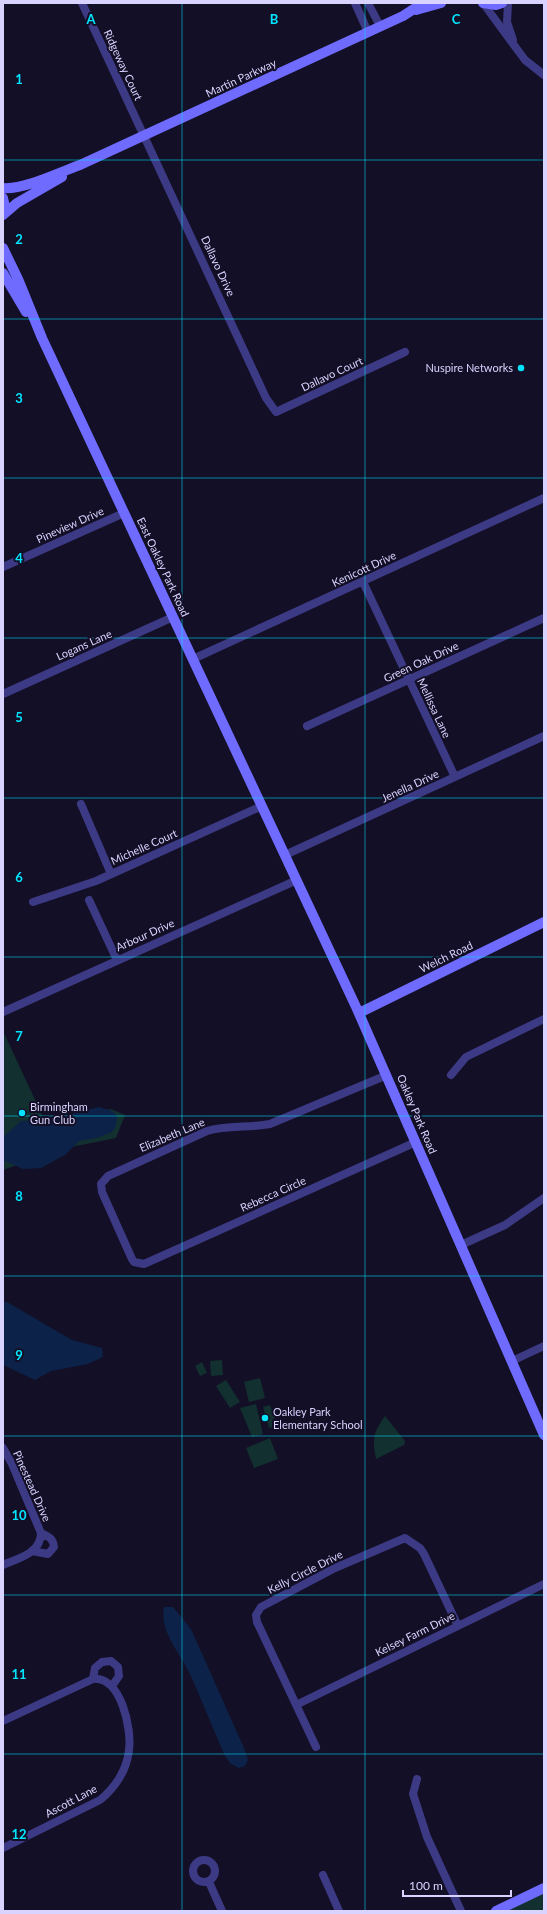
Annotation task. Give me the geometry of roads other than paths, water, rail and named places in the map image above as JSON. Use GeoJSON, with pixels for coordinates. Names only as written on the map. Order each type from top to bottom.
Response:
{"type":"FeatureCollection","features":[{"type":"Feature","properties":{"kind":"street","name":"Ridgeway Court"},"geometry":{"type":"LineString","coordinates":[[82,3],[145,136]]}},
{"type":"Feature","properties":{"kind":"street"},"geometry":{"type":"LineString","coordinates":[[355,3],[368,32]]}},
{"type":"Feature","properties":{"kind":"street"},"geometry":{"type":"LineString","coordinates":[[368,3],[380,26]]}},
{"type":"Feature","properties":{"kind":"street","name":"Martin Parkway"},"geometry":{"type":"LineString","coordinates":[[3,188],[9,189],[27,184],[80,165],[368,32],[410,12],[424,3]]}},
{"type":"Feature","properties":{"kind":"street","name":"Martin Parkway"},"geometry":{"type":"LineString","coordinates":[[410,12],[441,3]]}},
{"type":"Feature","properties":{"kind":"street"},"geometry":{"type":"LineString","coordinates":[[483,3],[496,5],[502,3]]}},
{"type":"Feature","properties":{"kind":"street"},"geometry":{"type":"LineString","coordinates":[[483,3],[531,66],[544,75]]}},
{"type":"Feature","properties":{"kind":"street"},"geometry":{"type":"LineString","coordinates":[[508,3],[507,22],[516,48]]}},
{"type":"Feature","properties":{"kind":"street","name":"Dallavo Drive"},"geometry":{"type":"LineString","coordinates":[[145,136],[271,405]]}},
{"type":"Feature","properties":{"kind":"street","name":"Martin Parkway"},"geometry":{"type":"LineString","coordinates":[[3,215],[18,203],[80,165]]}},
{"type":"Feature","properties":{"kind":"street"},"geometry":{"type":"LineString","coordinates":[[3,198],[5,207],[3,215]]}},
{"type":"Feature","properties":{"kind":"street","name":"East Oakley Park Road"},"geometry":{"type":"LineString","coordinates":[[3,248],[18,279],[42,338],[262,806]]}},
{"type":"Feature","properties":{"kind":"street","name":"East Oakley Park Road"},"geometry":{"type":"LineString","coordinates":[[3,273],[42,338]]}},
{"type":"Feature","properties":{"kind":"street","name":"Dallavo Court"},"geometry":{"type":"LineString","coordinates":[[271,405],[276,412],[284,409],[405,352]]}},
{"type":"Feature","properties":{"kind":"street","name":"Kenicott Drive"},"geometry":{"type":"LineString","coordinates":[[193,659],[544,498]]}},
{"type":"Feature","properties":{"kind":"street","name":"Pineview Drive"},"geometry":{"type":"LineString","coordinates":[[3,567],[124,513]]}},
{"type":"Feature","properties":{"kind":"street","name":"Mellissa Lane"},"geometry":{"type":"LineString","coordinates":[[363,582],[455,777]]}},
{"type":"Feature","properties":{"kind":"street","name":"Logans Lane"},"geometry":{"type":"LineString","coordinates":[[3,694],[174,617]]}},
{"type":"Feature","properties":{"kind":"street","name":"Green Oak Drive"},"geometry":{"type":"LineString","coordinates":[[307,726],[544,618]]}},
{"type":"Feature","properties":{"kind":"street","name":"Jenella Drive"},"geometry":{"type":"LineString","coordinates":[[285,855],[544,736]]}},
{"type":"Feature","properties":{"kind":"street"},"geometry":{"type":"LineString","coordinates":[[81,804],[111,874]]}},
{"type":"Feature","properties":{"kind":"street","name":"Oakley Park Road"},"geometry":{"type":"LineString","coordinates":[[262,806],[387,1075],[544,1435]]}},
{"type":"Feature","properties":{"kind":"street","name":"Michelle Court"},"geometry":{"type":"LineString","coordinates":[[33,902],[59,895],[111,874],[262,806]]}},
{"type":"Feature","properties":{"kind":"street","name":"Arbour Drive"},"geometry":{"type":"LineString","coordinates":[[3,1012],[297,880]]}},
{"type":"Feature","properties":{"kind":"street"},"geometry":{"type":"LineString","coordinates":[[89,900],[117,960]]}},
{"type":"Feature","properties":{"kind":"street","name":"Welch Road"},"geometry":{"type":"LineString","coordinates":[[359,1013],[544,922]]}},
{"type":"Feature","properties":{"kind":"street"},"geometry":{"type":"LineString","coordinates":[[451,1075],[466,1057],[544,1019]]}},
{"type":"Feature","properties":{"kind":"street","name":"Elizabeth Lane"},"geometry":{"type":"LineString","coordinates":[[138,1264],[132,1259],[102,1192],[101,1184],[104,1178],[207,1131],[220,1127],[253,1127],[270,1124],[387,1075]]}},
{"type":"Feature","properties":{"kind":"street","name":"Rebecca Circle"},"geometry":{"type":"LineString","coordinates":[[138,1264],[148,1262],[416,1142]]}},
{"type":"Feature","properties":{"kind":"street"},"geometry":{"type":"LineString","coordinates":[[461,1246],[505,1225],[544,1198]]}},
{"type":"Feature","properties":{"kind":"street"},"geometry":{"type":"LineString","coordinates":[[512,1361],[544,1346]]}},
{"type":"Feature","properties":{"kind":"street","name":"Pinestead Drive"},"geometry":{"type":"LineString","coordinates":[[3,1448],[12,1464],[41,1537],[50,1537],[54,1542],[52,1552],[48,1554],[41,1554],[32,1551]]}},
{"type":"Feature","properties":{"kind":"street"},"geometry":{"type":"LineString","coordinates":[[3,1565],[32,1551],[41,1537]]}},
{"type":"Feature","properties":{"kind":"street","name":"Kelly Circle Drive"},"geometry":{"type":"LineString","coordinates":[[316,1747],[257,1622],[256,1615],[261,1607],[335,1568],[405,1538],[412,1541],[424,1554],[458,1626]]}},
{"type":"Feature","properties":{"kind":"street","name":"Kelsey Farm Drive"},"geometry":{"type":"LineString","coordinates":[[296,1705],[544,1584]]}},
{"type":"Feature","properties":{"kind":"street"},"geometry":{"type":"LineString","coordinates":[[3,1721],[93,1679],[104,1680],[112,1686],[119,1676],[118,1667],[111,1661],[102,1662],[95,1668],[93,1679]]}},
{"type":"Feature","properties":{"kind":"street","name":"Ascott Lane"},"geometry":{"type":"LineString","coordinates":[[3,1848],[100,1800],[108,1793],[123,1773],[129,1750],[129,1726],[121,1703],[112,1686]]}},
{"type":"Feature","properties":{"kind":"street"},"geometry":{"type":"LineString","coordinates":[[417,1779],[413,1794],[427,1837],[461,1911]]}},
{"type":"Feature","properties":{"kind":"street"},"geometry":{"type":"LineString","coordinates":[[323,1875],[339,1911]]}},
{"type":"Feature","properties":{"kind":"street"},"geometry":{"type":"LineString","coordinates":[[209,1882],[222,1911]]}},
{"type":"Feature","properties":{"kind":"street"},"geometry":{"type":"LineString","coordinates":[[496,1911],[544,1888]]}},
{"type":"Feature","properties":{"kind":"water"},"geometry":{"type":"Polygon","coordinates":[[[99,1107],[112,1111],[117,1116],[116,1126],[112,1132],[97,1138],[79,1141],[65,1155],[41,1168],[23,1169],[3,1160],[3,1137],[21,1121],[50,1119],[99,1107]]]}},
{"type":"Feature","properties":{"kind":"water"},"geometry":{"type":"Polygon","coordinates":[[[3,1302],[7,1302],[72,1340],[102,1348],[103,1357],[88,1364],[51,1371],[35,1380],[3,1365],[3,1302]]]}},
{"type":"Feature","properties":{"kind":"water"},"geometry":{"type":"Polygon","coordinates":[[[164,1607],[173,1607],[191,1629],[244,1748],[248,1760],[245,1766],[239,1768],[231,1764],[225,1756],[190,1674],[167,1633],[163,1616],[164,1607]]]}},
{"type":"Feature","properties":{"kind":"place","name":"Nuspire Networks"},"geometry":{"type":"Point","coordinates":[521,368]}},
{"type":"Feature","properties":{"kind":"place","name":"Birmingham Gun Club"},"geometry":{"type":"Point","coordinates":[22,1113]}},
{"type":"Feature","properties":{"kind":"place","name":"Oakley Park Elementary School"},"geometry":{"type":"Point","coordinates":[265,1418]}}]}
